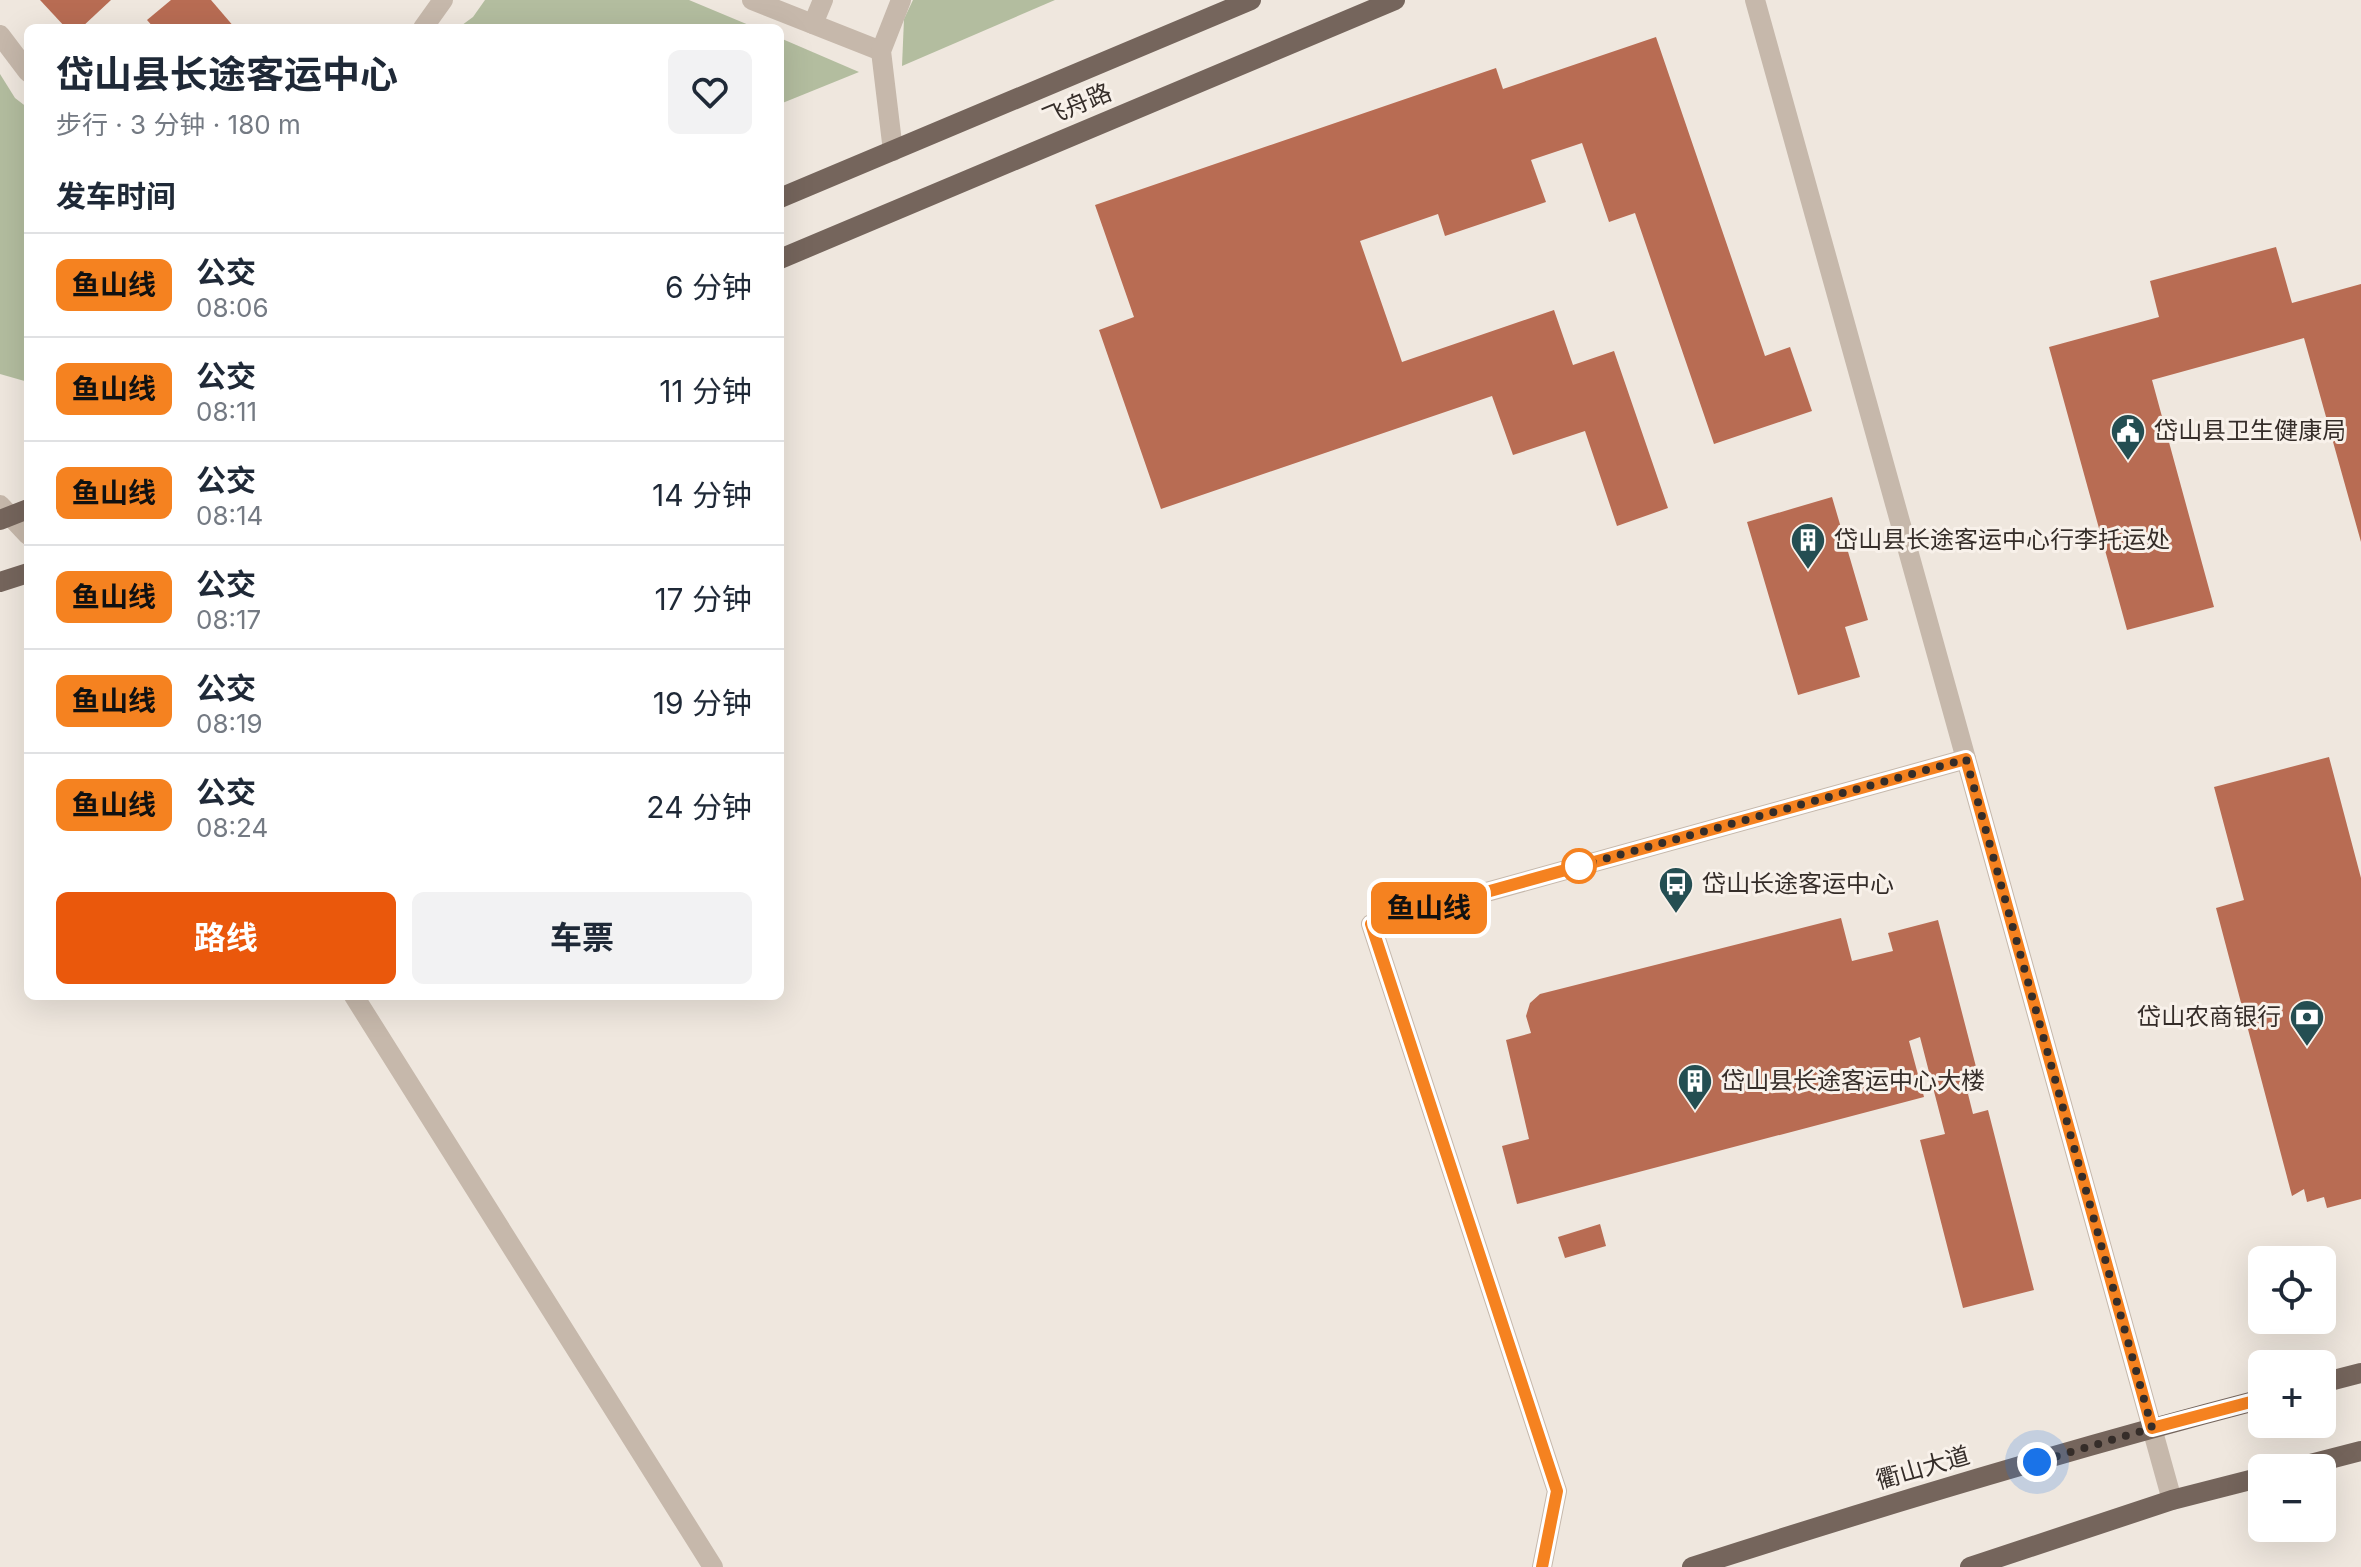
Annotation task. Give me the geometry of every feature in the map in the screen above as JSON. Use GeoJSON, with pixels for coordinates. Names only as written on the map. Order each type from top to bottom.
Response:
{"type":"FeatureCollection","features":[{"type":"Feature","properties":{"kind":"main road","name":"飞舟路"},"geometry":{"type":"LineString","coordinates":[[784,196],[1251,0]]}},
{"type":"Feature","properties":{"kind":"main road","name":"飞舟路"},"geometry":{"type":"LineString","coordinates":[[784,257],[1395,0]]}},
{"type":"Feature","properties":{"kind":"main road"},"geometry":{"type":"LineString","coordinates":[[0,582],[24,574]]}},
{"type":"Feature","properties":{"kind":"main road"},"geometry":{"type":"LineString","coordinates":[[2336,1379],[2361,1373]]}},
{"type":"Feature","properties":{"kind":"main road","name":"衢山大道"},"geometry":{"type":"LineString","coordinates":[[1692,1567],[1837,1520],[2248,1403]]}},
{"type":"Feature","properties":{"kind":"main road"},"geometry":{"type":"LineString","coordinates":[[2336,1457],[2361,1451]]}},
{"type":"Feature","properties":{"kind":"main road"},"geometry":{"type":"LineString","coordinates":[[1970,1567],[2172,1500],[2248,1481]]}},
{"type":"Feature","properties":{"kind":"street"},"geometry":{"type":"LineString","coordinates":[[426,24],[443,0]]}},
{"type":"Feature","properties":{"kind":"street"},"geometry":{"type":"LineString","coordinates":[[752,0],[881,51]]}},
{"type":"Feature","properties":{"kind":"street"},"geometry":{"type":"LineString","coordinates":[[813,24],[823,0]]}},
{"type":"Feature","properties":{"kind":"street"},"geometry":{"type":"LineString","coordinates":[[893,151],[881,51],[901,0]]}},
{"type":"Feature","properties":{"kind":"street"},"geometry":{"type":"LineString","coordinates":[[1755,0],[2172,1500]]}},
{"type":"Feature","properties":{"kind":"street"},"geometry":{"type":"LineString","coordinates":[[0,35],[24,67]]}},
{"type":"Feature","properties":{"kind":"street"},"geometry":{"type":"LineString","coordinates":[[10,512],[24,530]]}},
{"type":"Feature","properties":{"kind":"street"},"geometry":{"type":"LineString","coordinates":[[1542,1567],[1557,1491],[1371,924],[1966,759]]}},
{"type":"Feature","properties":{"kind":"street"},"geometry":{"type":"LineString","coordinates":[[357,1000],[713,1567]]}},
{"type":"Feature","properties":{"kind":"green space"},"geometry":{"type":"Polygon","coordinates":[[[485,0],[689,0],[746,24],[463,24],[473,17],[485,0]]]}},
{"type":"Feature","properties":{"kind":"green space"},"geometry":{"type":"Polygon","coordinates":[[[913,0],[1055,0],[902,66],[904,19],[913,0]]]}},
{"type":"Feature","properties":{"kind":"green space"},"geometry":{"type":"Polygon","coordinates":[[[784,40],[859,72],[784,102],[784,40]]]}},
{"type":"Feature","properties":{"kind":"green space"},"geometry":{"type":"Polygon","coordinates":[[[0,74],[15,98],[24,105],[24,381],[0,374],[0,74]]]}},
{"type":"Feature","properties":{"kind":"building"},"geometry":{"type":"Polygon","coordinates":[[[40,0],[111,0],[85,24],[62,24],[40,0]]]}},
{"type":"Feature","properties":{"kind":"building"},"geometry":{"type":"Polygon","coordinates":[[[171,0],[211,0],[232,24],[150,24],[147,20],[171,0]]]}},
{"type":"Feature","properties":{"kind":"building"},"geometry":{"type":"Polygon","coordinates":[[[1656,37],[1765,356],[1790,347],[1812,411],[1714,444],[1635,213],[1609,222],[1582,143],[1531,160],[1546,202],[1445,236],[1438,214],[1360,241],[1402,362],[1554,310],[1573,365],[1614,351],[1668,508],[1617,526],[1585,431],[1513,455],[1492,396],[1161,509],[1099,330],[1134,317],[1095,205],[1496,68],[1503,89],[1656,37]]]}},
{"type":"Feature","properties":{"kind":"building","name":"岱山县卫生健康局"},"geometry":{"type":"Polygon","coordinates":[[[2276,247],[2292,303],[2361,284],[2361,542],[2304,338],[2152,380],[2214,607],[2127,630],[2049,347],[2159,317],[2150,281],[2276,247]]]}},
{"type":"Feature","properties":{"kind":"building","name":"岱山县长途客运中心行李托运处"},"geometry":{"type":"Polygon","coordinates":[[[1832,497],[1868,620],[1845,627],[1860,677],[1798,695],[1747,522],[1832,497]]]}},
{"type":"Feature","properties":{"kind":"building","name":"岱山农商银行"},"geometry":{"type":"Polygon","coordinates":[[[2329,757],[2361,878],[2361,1199],[2327,1208],[2324,1197],[2307,1202],[2304,1189],[2292,1196],[2216,908],[2244,900],[2214,787],[2329,757]]]}},
{"type":"Feature","properties":{"kind":"building","name":"岱山县长途客运中心大楼"},"geometry":{"type":"Polygon","coordinates":[[[1841,918],[1852,961],[1893,951],[1888,933],[1938,920],[1982,1090],[1968,1094],[1973,1114],[1988,1110],[2034,1290],[1963,1308],[1920,1140],[1945,1134],[1920,1037],[1909,1041],[1924,1097],[1517,1204],[1502,1146],[1529,1139],[1506,1040],[1531,1033],[1526,1016],[1530,1003],[1540,994],[1841,918]]]}},
{"type":"Feature","properties":{"kind":"building"},"geometry":{"type":"Polygon","coordinates":[[[1600,1224],[1606,1246],[1565,1258],[1558,1237],[1600,1224]]]}},
{"type":"Feature","properties":{"kind":"bus line","name":"鱼山线"},"geometry":{"type":"LineString","coordinates":[[1542,1567],[1557,1491],[1371,924],[1966,759],[2152,1428],[2248,1403]]}},
{"type":"Feature","properties":{"kind":"place","name":"岱山县卫生健康局"},"geometry":{"type":"Point","coordinates":[2128,462]}},
{"type":"Feature","properties":{"kind":"place","name":"岱山县长途客运中心行李托运处"},"geometry":{"type":"Point","coordinates":[1808,571]}},
{"type":"Feature","properties":{"kind":"place","name":"岱山长途客运中心"},"geometry":{"type":"Point","coordinates":[1676,915]}},
{"type":"Feature","properties":{"kind":"place","name":"岱山农商银行"},"geometry":{"type":"Point","coordinates":[2307,1048]}},
{"type":"Feature","properties":{"kind":"place","name":"岱山县长途客运中心大楼"},"geometry":{"type":"Point","coordinates":[1695,1112]}},
{"type":"Feature","properties":{"kind":"route"},"geometry":{"type":"LineString","coordinates":[[1579,866],[1966,759],[2152,1428],[2037,1462]]}}]}
